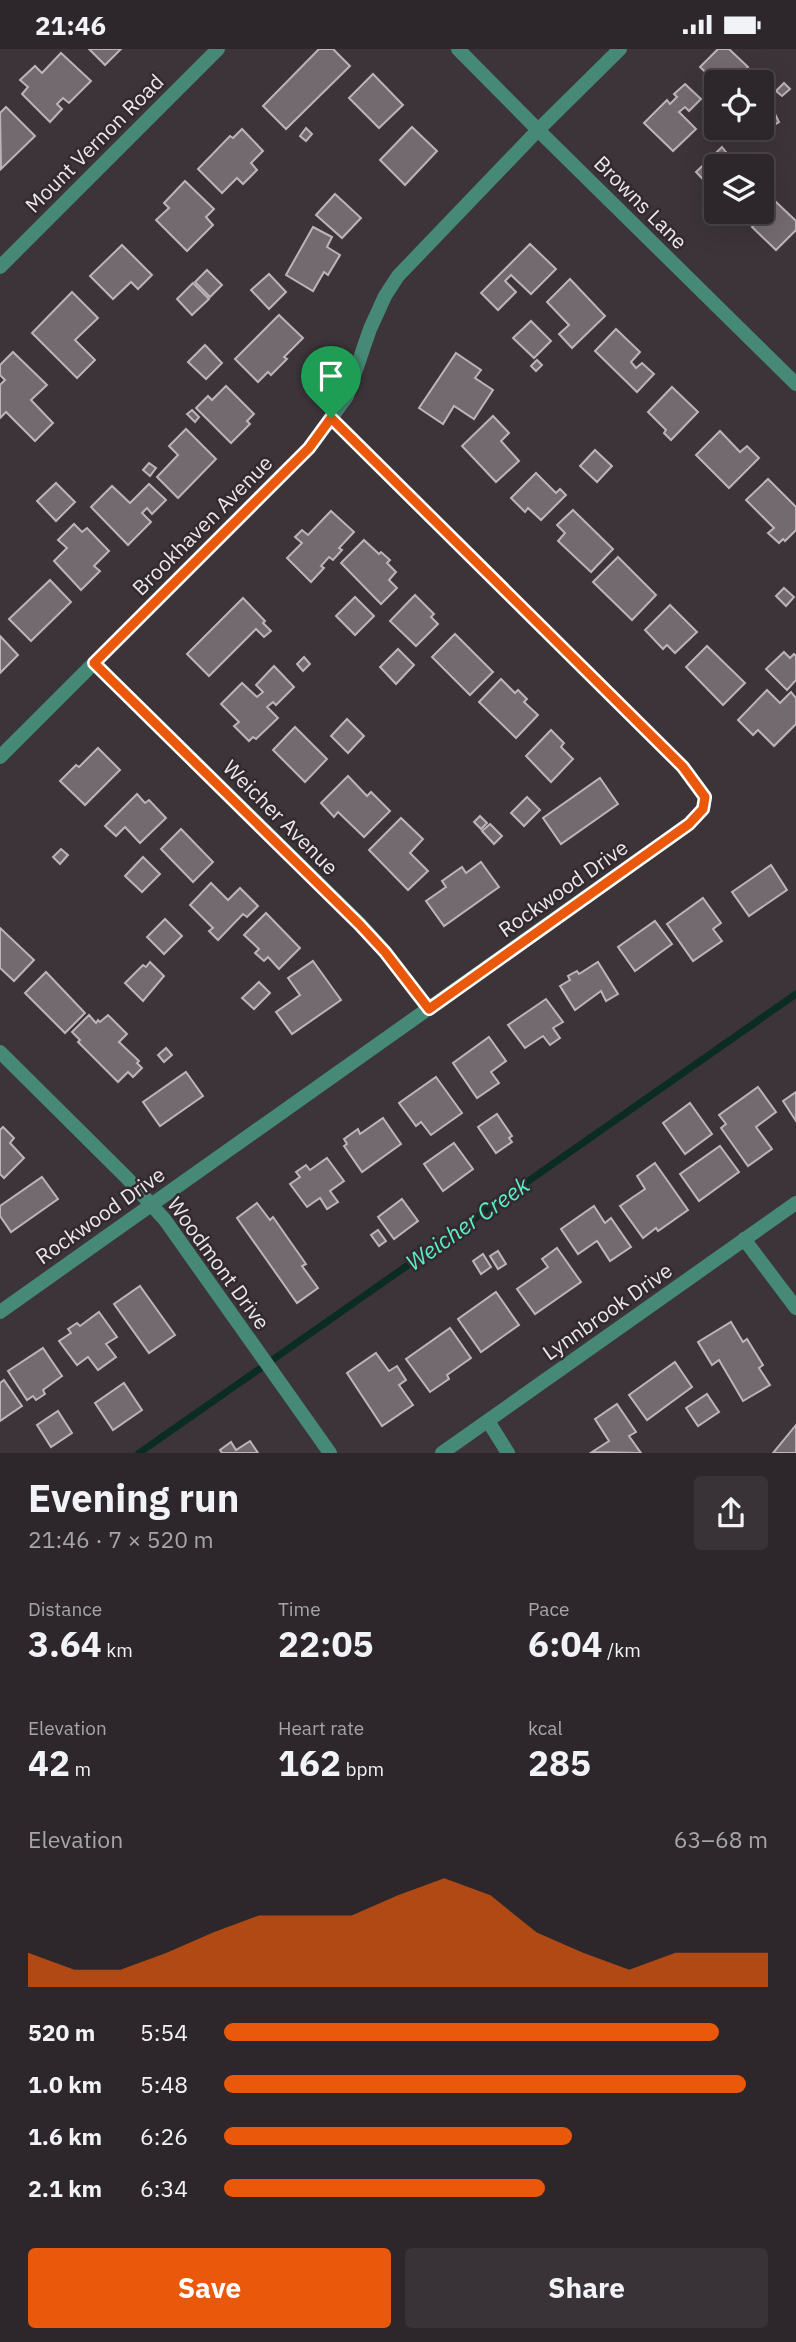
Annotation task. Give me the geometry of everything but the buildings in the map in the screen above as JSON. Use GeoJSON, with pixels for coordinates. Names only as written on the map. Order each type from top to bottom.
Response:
{"type":"FeatureCollection","features":[{"type":"Feature","properties":{"kind":"street","name":"Mount Vernon Road"},"geometry":{"type":"LineString","coordinates":[[0,267],[218,49]]}},
{"type":"Feature","properties":{"kind":"street","name":"Browns Lane"},"geometry":{"type":"LineString","coordinates":[[458,49],[796,384]]}},
{"type":"Feature","properties":{"kind":"street","name":"Brookhaven Avenue"},"geometry":{"type":"LineString","coordinates":[[0,757],[309,448],[347,396],[370,329],[385,296],[398,276],[620,49]]}},
{"type":"Feature","properties":{"kind":"street","name":"Rockwood Drive"},"geometry":{"type":"LineString","coordinates":[[0,1312],[689,824],[703,809],[705,797],[683,767],[331,418]]}},
{"type":"Feature","properties":{"kind":"street","name":"Weicher Avenue"},"geometry":{"type":"LineString","coordinates":[[94,663],[359,924],[385,952],[429,1009]]}},
{"type":"Feature","properties":{"kind":"street","name":"Woodmont Drive"},"geometry":{"type":"LineString","coordinates":[[0,1052],[127,1178],[165,1220],[330,1453]]}},
{"type":"Feature","properties":{"kind":"street","name":"Lynnbrook Drive"},"geometry":{"type":"LineString","coordinates":[[442,1453],[796,1203]]}},
{"type":"Feature","properties":{"kind":"street"},"geometry":{"type":"LineString","coordinates":[[744,1239],[796,1308]]}},
{"type":"Feature","properties":{"kind":"street"},"geometry":{"type":"LineString","coordinates":[[488,1421],[508,1453]]}},
{"type":"Feature","properties":{"kind":"waterway","name":"Weicher Creek"},"geometry":{"type":"LineString","coordinates":[[139,1453],[796,994]]}},
{"type":"Feature","properties":{"kind":"route"},"geometry":{"type":"LineString","coordinates":[[331,418],[683,767],[705,797],[703,809],[689,824],[429,1009],[385,952],[359,924],[94,663],[309,448],[331,418]]}}]}
